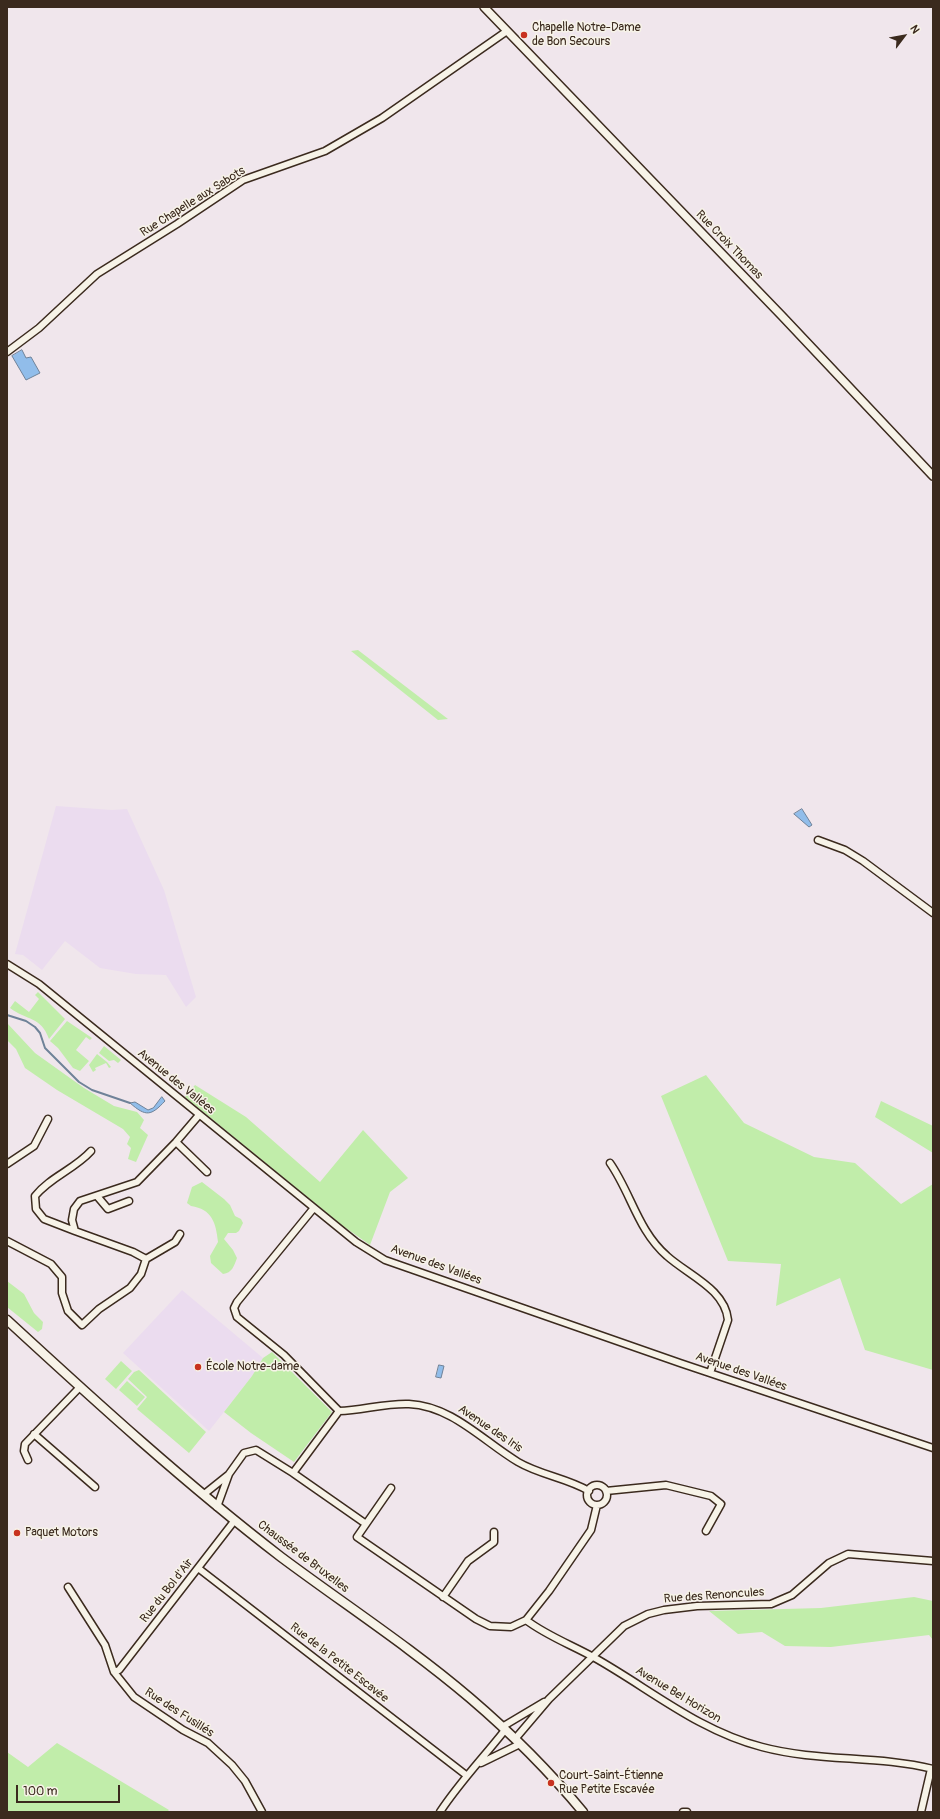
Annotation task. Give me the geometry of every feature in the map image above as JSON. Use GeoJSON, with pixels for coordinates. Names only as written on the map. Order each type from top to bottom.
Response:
{"type":"FeatureCollection","features":[{"type":"Feature","properties":{"kind":"main road","name":"Chaussée de Bruxelles"},"geometry":{"type":"LineString","coordinates":[[7,1320],[80,1387],[217,1507],[463,1693],[504,1729],[546,1770],[583,1812]]}},
{"type":"Feature","properties":{"kind":"street","name":"Rue Croix Thomas"},"geometry":{"type":"LineString","coordinates":[[484,7],[782,316],[933,476]]}},
{"type":"Feature","properties":{"kind":"street","name":"Rue Chapelle aux Sabots"},"geometry":{"type":"LineString","coordinates":[[7,352],[39,328],[97,274],[177,224],[243,180],[325,151],[382,118],[507,31]]}},
{"type":"Feature","properties":{"kind":"street"},"geometry":{"type":"LineString","coordinates":[[818,840],[845,850],[863,861],[933,913]]}},
{"type":"Feature","properties":{"kind":"street","name":"Avenue des Vallées"},"geometry":{"type":"LineString","coordinates":[[7,964],[39,984],[313,1208],[356,1242],[385,1260],[710,1373],[933,1448]]}},
{"type":"Feature","properties":{"kind":"street"},"geometry":{"type":"LineString","coordinates":[[75,1231],[72,1220],[74,1209],[80,1201],[137,1182],[176,1142],[199,1115]]}},
{"type":"Feature","properties":{"kind":"street"},"geometry":{"type":"LineString","coordinates":[[7,1164],[34,1146],[48,1119]]}},
{"type":"Feature","properties":{"kind":"street"},"geometry":{"type":"LineString","coordinates":[[176,1142],[207,1172]]}},
{"type":"Feature","properties":{"kind":"street"},"geometry":{"type":"LineString","coordinates":[[91,1151],[84,1159],[43,1186],[35,1196],[36,1209],[44,1219],[133,1252],[146,1259]]}},
{"type":"Feature","properties":{"kind":"street"},"geometry":{"type":"LineString","coordinates":[[610,1163],[641,1222],[654,1243],[667,1256],[721,1299],[728,1312],[728,1320],[710,1373]]}},
{"type":"Feature","properties":{"kind":"street"},"geometry":{"type":"LineString","coordinates":[[97,1196],[108,1208],[129,1201]]}},
{"type":"Feature","properties":{"kind":"street"},"geometry":{"type":"LineString","coordinates":[[293,1473],[339,1411],[284,1355],[237,1317],[234,1308],[237,1302],[313,1208]]}},
{"type":"Feature","properties":{"kind":"street"},"geometry":{"type":"LineString","coordinates":[[7,1241],[51,1264],[62,1277],[62,1293],[68,1311],[82,1325],[99,1309],[130,1288],[141,1274],[146,1259],[175,1242],[180,1234]]}},
{"type":"Feature","properties":{"kind":"street"},"geometry":{"type":"LineString","coordinates":[[28,1460],[24,1451],[25,1444],[80,1387]]}},
{"type":"Feature","properties":{"kind":"street","name":"Avenue des Iris"},"geometry":{"type":"LineString","coordinates":[[339,1411],[356,1411],[391,1404],[411,1404],[432,1408],[450,1415],[519,1462],[548,1476],[578,1485],[588,1491]]}},
{"type":"Feature","properties":{"kind":"street"},"geometry":{"type":"LineString","coordinates":[[34,1434],[95,1487]]}},
{"type":"Feature","properties":{"kind":"street"},"geometry":{"type":"LineString","coordinates":[[203,1495],[229,1474],[244,1453],[256,1450],[293,1473],[366,1524]]}},
{"type":"Feature","properties":{"kind":"street"},"geometry":{"type":"LineString","coordinates":[[217,1507],[229,1474]]}},
{"type":"Feature","properties":{"kind":"street"},"geometry":{"type":"LineString","coordinates":[[606,1491],[666,1485],[711,1496],[721,1504],[706,1531]]}},
{"type":"Feature","properties":{"kind":"street"},"geometry":{"type":"LineString","coordinates":[[597,1505],[589,1500],[588,1491],[597,1486],[601,1486],[606,1491]]}},
{"type":"Feature","properties":{"kind":"street"},"geometry":{"type":"LineString","coordinates":[[391,1488],[357,1537],[443,1597],[476,1619],[490,1626],[511,1627],[526,1620],[545,1597],[591,1530],[597,1505]]}},
{"type":"Feature","properties":{"kind":"street"},"geometry":{"type":"LineString","coordinates":[[597,1505],[605,1502],[606,1491]]}},
{"type":"Feature","properties":{"kind":"street","name":"Rue du Bol d'Air"},"geometry":{"type":"LineString","coordinates":[[114,1672],[119,1670],[235,1520]]}},
{"type":"Feature","properties":{"kind":"street"},"geometry":{"type":"LineString","coordinates":[[443,1597],[468,1561],[494,1542],[494,1532]]}},
{"type":"Feature","properties":{"kind":"street","name":"Rue des Renoncules"},"geometry":{"type":"LineString","coordinates":[[594,1657],[624,1626],[648,1614],[664,1610],[697,1606],[771,1604],[792,1595],[829,1563],[848,1554],[933,1561]]}},
{"type":"Feature","properties":{"kind":"street","name":"Rue de la Petite Escavée"},"geometry":{"type":"LineString","coordinates":[[198,1568],[466,1775]]}},
{"type":"Feature","properties":{"kind":"street","name":"Rue des Fusillés"},"geometry":{"type":"LineString","coordinates":[[68,1587],[105,1645],[114,1672],[134,1697],[183,1730],[208,1743],[232,1765],[245,1781],[262,1812]]}},
{"type":"Feature","properties":{"kind":"street"},"geometry":{"type":"LineString","coordinates":[[440,1812],[466,1775],[478,1764],[504,1729],[549,1699],[594,1657],[537,1628],[526,1620]]}},
{"type":"Feature","properties":{"kind":"street","name":"Avenue Bel Horizon"},"geometry":{"type":"LineString","coordinates":[[594,1657],[706,1727],[739,1741],[763,1748],[810,1756],[888,1761],[932,1769]]}},
{"type":"Feature","properties":{"kind":"street"},"geometry":{"type":"LineString","coordinates":[[478,1764],[517,1742],[549,1699]]}},
{"type":"Feature","properties":{"kind":"street"},"geometry":{"type":"LineString","coordinates":[[921,1812],[932,1769]]}},
{"type":"Feature","properties":{"kind":"shaded area"},"geometry":{"type":"Polygon","coordinates":[[[56,806],[112,810],[127,809],[164,890],[196,997],[186,1007],[166,975],[136,974],[100,968],[65,941],[42,970],[23,955],[15,954],[56,806]]]}},
{"type":"Feature","properties":{"kind":"shaded area","name":"École Notre-dame"},"geometry":{"type":"Polygon","coordinates":[[[182,1290],[263,1358],[252,1376],[209,1431],[123,1353],[182,1290]]]}},
{"type":"Feature","properties":{"kind":"green space"},"geometry":{"type":"Polygon","coordinates":[[[358,650],[448,719],[438,720],[351,651],[358,650]]]}},
{"type":"Feature","properties":{"kind":"green space"},"geometry":{"type":"Polygon","coordinates":[[[38,992],[65,1019],[49,1039],[42,1026],[10,1008],[15,1001],[29,1012],[39,999],[35,995],[38,992]]]}},
{"type":"Feature","properties":{"kind":"green space"},"geometry":{"type":"Polygon","coordinates":[[[67,1021],[92,1038],[90,1040],[86,1037],[76,1050],[89,1061],[80,1071],[73,1068],[58,1048],[50,1041],[67,1021]]]}},
{"type":"Feature","properties":{"kind":"green space"},"geometry":{"type":"Polygon","coordinates":[[[7,1023],[35,1053],[84,1088],[114,1106],[137,1112],[144,1120],[140,1128],[148,1135],[136,1162],[128,1159],[131,1148],[127,1144],[130,1137],[123,1129],[57,1090],[25,1068],[16,1049],[7,1040],[7,1023]]]}},
{"type":"Feature","properties":{"kind":"green space"},"geometry":{"type":"Polygon","coordinates":[[[104,1046],[121,1060],[118,1063],[114,1060],[109,1061],[99,1053],[104,1046]]]}},
{"type":"Feature","properties":{"kind":"green space"},"geometry":{"type":"Polygon","coordinates":[[[97,1054],[111,1067],[109,1068],[106,1063],[95,1068],[96,1070],[93,1072],[89,1065],[97,1054]]]}},
{"type":"Feature","properties":{"kind":"green space"},"geometry":{"type":"Polygon","coordinates":[[[706,1075],[744,1123],[814,1157],[855,1163],[901,1204],[933,1184],[933,1370],[865,1350],[840,1278],[776,1306],[781,1264],[728,1261],[661,1096],[706,1075]]]}},
{"type":"Feature","properties":{"kind":"green space"},"geometry":{"type":"Polygon","coordinates":[[[195,1085],[246,1117],[320,1182],[363,1130],[408,1178],[390,1192],[370,1245],[343,1226],[185,1097],[195,1085]]]}},
{"type":"Feature","properties":{"kind":"green space"},"geometry":{"type":"Polygon","coordinates":[[[881,1101],[933,1126],[933,1153],[875,1117],[881,1101]]]}},
{"type":"Feature","properties":{"kind":"green space"},"geometry":{"type":"Polygon","coordinates":[[[202,1182],[230,1205],[235,1216],[241,1219],[243,1223],[239,1231],[236,1233],[228,1233],[224,1239],[233,1250],[237,1258],[232,1269],[223,1274],[211,1263],[210,1256],[218,1242],[216,1229],[212,1218],[204,1210],[191,1206],[187,1203],[192,1187],[202,1182]]]}},
{"type":"Feature","properties":{"kind":"green space"},"geometry":{"type":"Polygon","coordinates":[[[7,1281],[24,1294],[34,1313],[43,1322],[42,1329],[38,1332],[7,1307],[7,1281]]]}},
{"type":"Feature","properties":{"kind":"green space"},"geometry":{"type":"Polygon","coordinates":[[[272,1352],[332,1412],[294,1462],[251,1433],[224,1412],[252,1376],[263,1358],[272,1352]]]}},
{"type":"Feature","properties":{"kind":"green space"},"geometry":{"type":"Polygon","coordinates":[[[121,1361],[132,1371],[116,1389],[105,1379],[121,1361]]]}},
{"type":"Feature","properties":{"kind":"green space"},"geometry":{"type":"Polygon","coordinates":[[[139,1370],[206,1432],[189,1453],[137,1409],[147,1397],[128,1379],[134,1372],[139,1370]]]}},
{"type":"Feature","properties":{"kind":"green space"},"geometry":{"type":"Polygon","coordinates":[[[127,1381],[145,1397],[137,1406],[119,1390],[127,1381]]]}},
{"type":"Feature","properties":{"kind":"green space"},"geometry":{"type":"Polygon","coordinates":[[[914,1597],[933,1601],[933,1640],[929,1635],[831,1647],[785,1646],[762,1632],[738,1634],[709,1611],[821,1608],[914,1597]]]}},
{"type":"Feature","properties":{"kind":"green space"},"geometry":{"type":"Polygon","coordinates":[[[57,1743],[169,1810],[167,1812],[7,1812],[7,1752],[28,1767],[57,1743]]]}},
{"type":"Feature","properties":{"kind":"water"},"geometry":{"type":"Polygon","coordinates":[[[22,350],[26,358],[31,357],[40,373],[26,380],[12,356],[22,350]]]}},
{"type":"Feature","properties":{"kind":"water"},"geometry":{"type":"Polygon","coordinates":[[[802,809],[812,825],[809,827],[794,814],[802,809]]]}},
{"type":"Feature","properties":{"kind":"water"},"geometry":{"type":"Polygon","coordinates":[[[162,1097],[165,1101],[156,1110],[148,1113],[140,1111],[130,1103],[135,1102],[148,1110],[153,1108],[162,1097]]]}},
{"type":"Feature","properties":{"kind":"water"},"geometry":{"type":"Polygon","coordinates":[[[439,1365],[444,1366],[441,1378],[436,1377],[439,1365]]]}},
{"type":"Feature","properties":{"kind":"waterway"},"geometry":{"type":"LineString","coordinates":[[7,1015],[26,1021],[35,1027],[40,1033],[45,1048],[79,1082],[92,1090],[130,1103]]}},
{"type":"Feature","properties":{"kind":"place","name":"Chapelle Notre-Dame de Bon Secours"},"geometry":{"type":"Point","coordinates":[524,35]}},
{"type":"Feature","properties":{"kind":"place","name":"École Notre-dame"},"geometry":{"type":"Point","coordinates":[198,1367]}},
{"type":"Feature","properties":{"kind":"place","name":"Paquet Motors"},"geometry":{"type":"Point","coordinates":[17,1533]}},
{"type":"Feature","properties":{"kind":"place","name":"Court-Saint-Étienne Rue Petite Escavée"},"geometry":{"type":"Point","coordinates":[551,1783]}}]}
